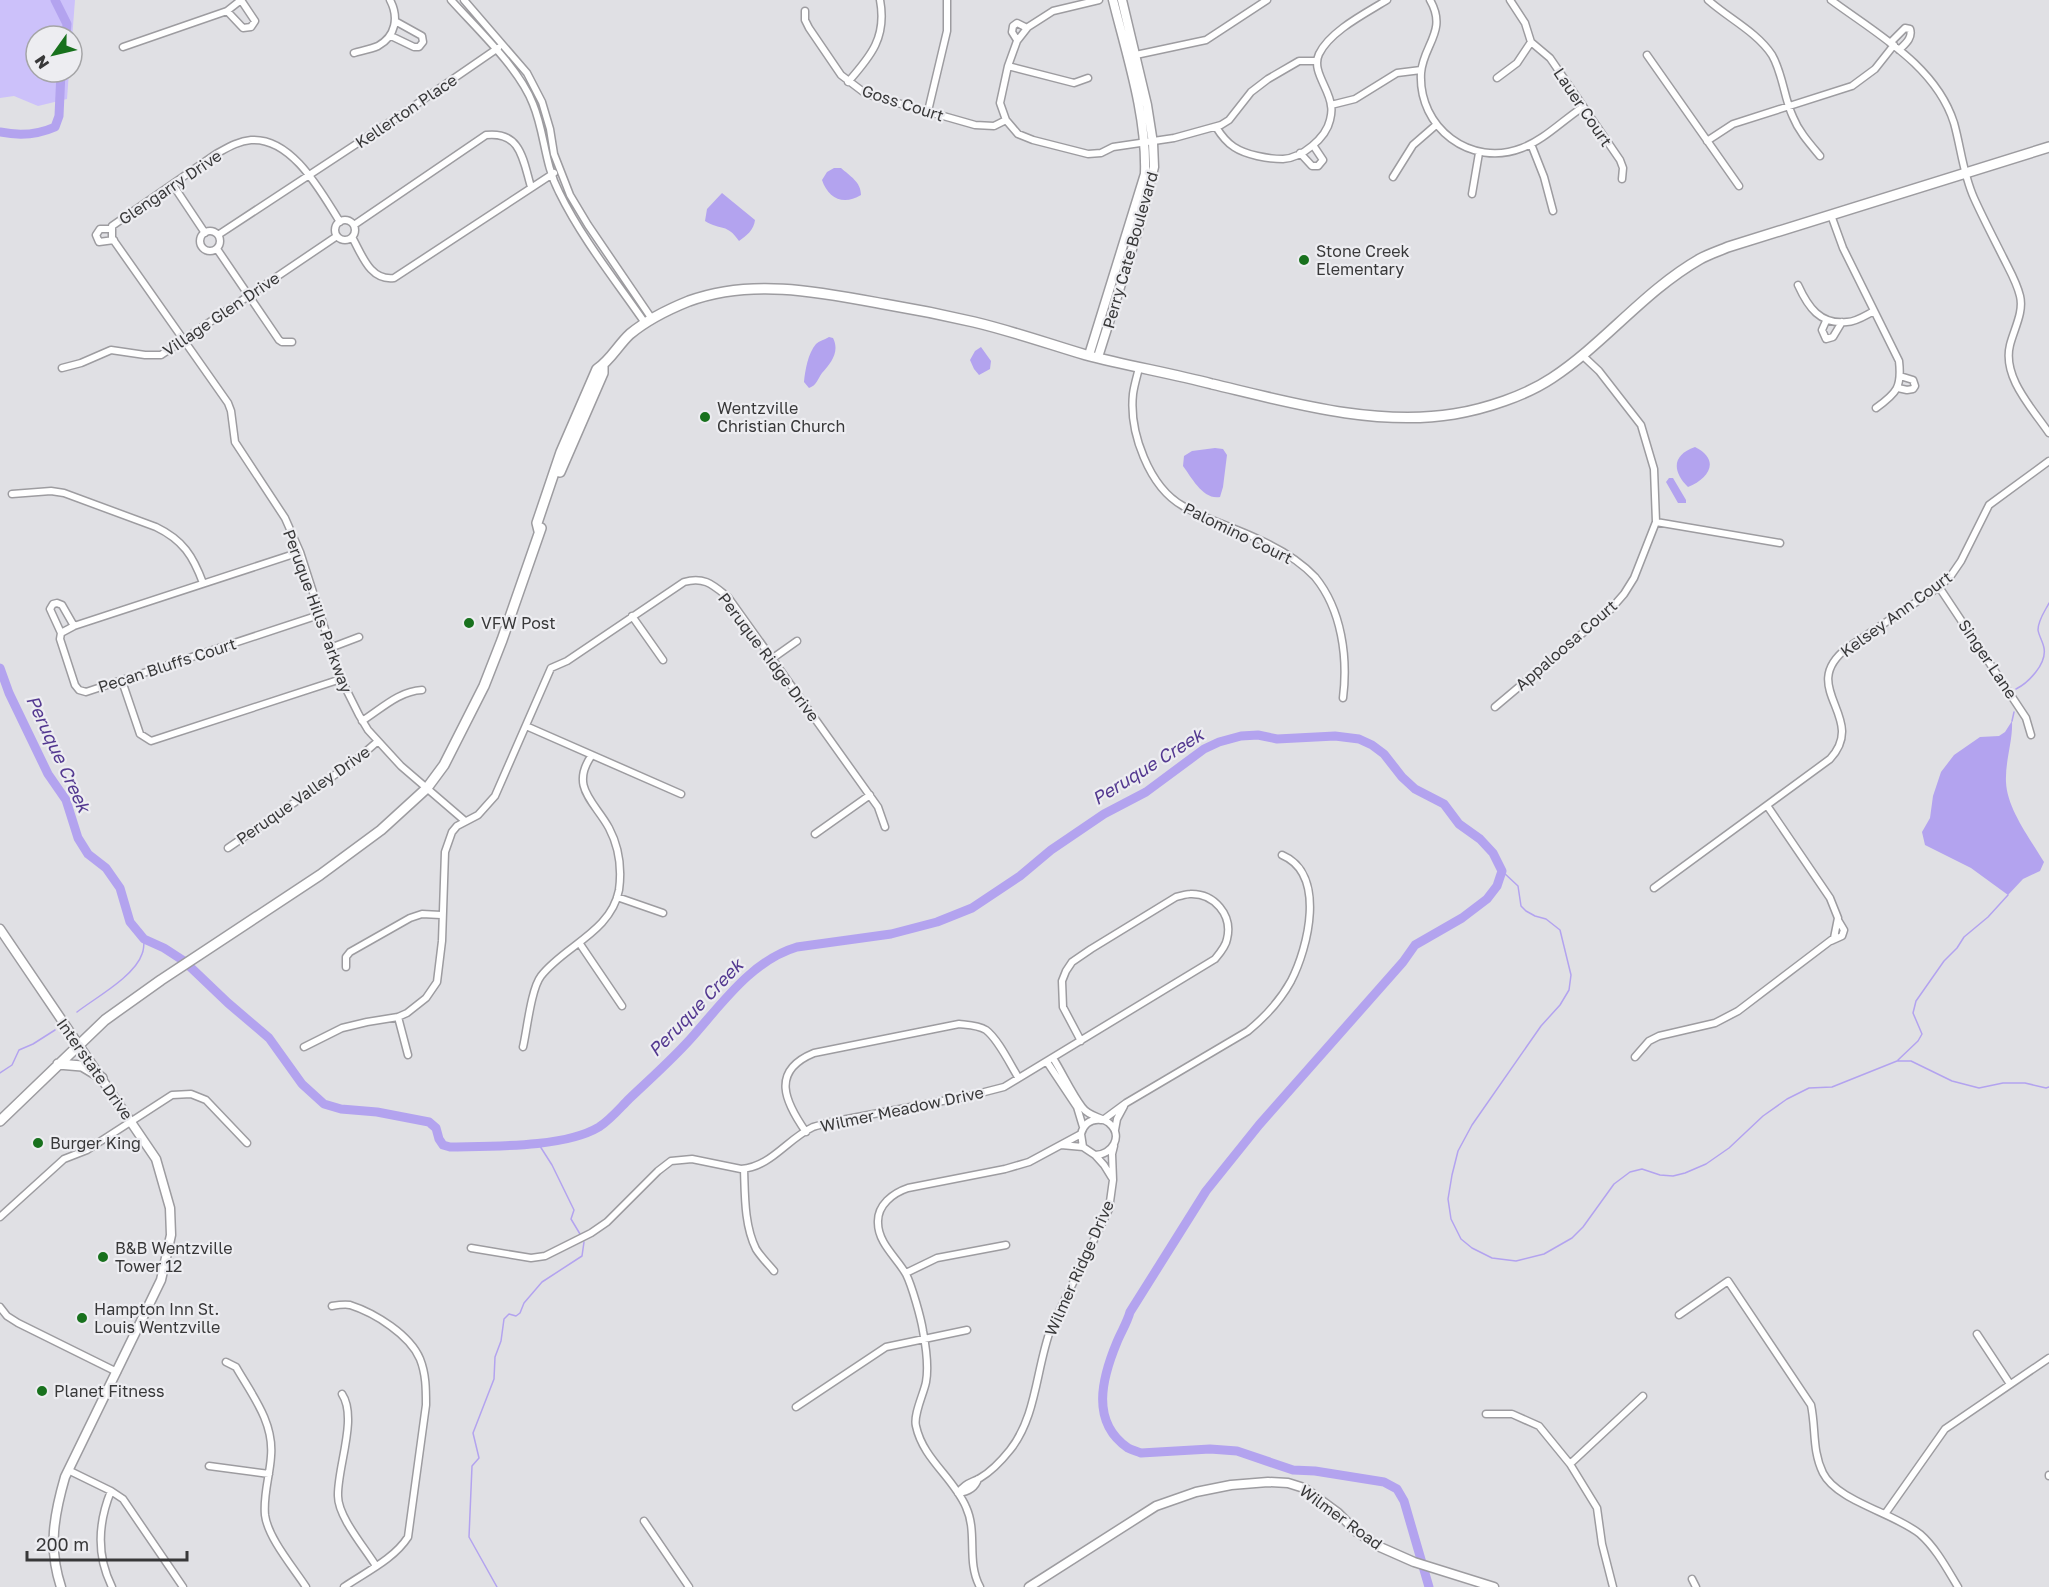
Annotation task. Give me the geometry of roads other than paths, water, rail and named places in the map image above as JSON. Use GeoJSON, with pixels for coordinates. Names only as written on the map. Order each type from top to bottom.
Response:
{"type":"FeatureCollection","features":[{"type":"Feature","properties":{"kind":"main road"},"geometry":{"type":"LineString","coordinates":[[0,1120],[105,1020],[357,848],[398,816],[427,788],[444,765],[484,686],[567,455],[603,373],[603,366],[631,333],[649,321],[689,302],[758,288],[780,288],[852,297],[975,322],[1139,368],[1362,417],[1411,418],[1455,414],[1501,402],[1549,380],[1582,355],[1654,291],[1701,258],[1728,247],[2049,147]]}},
{"type":"Feature","properties":{"kind":"main road"},"geometry":{"type":"LineString","coordinates":[[58,1064],[82,1066],[102,1078]]}},
{"type":"Feature","properties":{"kind":"street"},"geometry":{"type":"LineString","coordinates":[[123,47],[227,10],[241,0],[255,21],[251,27],[243,28],[227,10]]}},
{"type":"Feature","properties":{"kind":"street"},"geometry":{"type":"LineString","coordinates":[[354,52],[378,46],[391,36],[395,28],[395,21],[394,9],[390,0]]}},
{"type":"Feature","properties":{"kind":"street"},"geometry":{"type":"LineString","coordinates":[[451,0],[522,82],[533,102],[544,153],[552,176],[573,217],[649,321]]}},
{"type":"Feature","properties":{"kind":"street"},"geometry":{"type":"LineString","coordinates":[[464,0],[524,69],[542,102],[559,168],[575,204],[649,321]]}},
{"type":"Feature","properties":{"kind":"street"},"geometry":{"type":"LineString","coordinates":[[848,82],[869,57],[878,41],[882,20],[880,0]]}},
{"type":"Feature","properties":{"kind":"street"},"geometry":{"type":"LineString","coordinates":[[928,111],[947,31],[947,0]]}},
{"type":"Feature","properties":{"kind":"street"},"geometry":{"type":"LineString","coordinates":[[1099,0],[1075,3],[1053,11],[1028,28],[1017,40],[1008,66],[1000,103],[1006,120],[1024,137],[1077,153],[1095,154],[1113,147],[1149,143],[1216,127],[1229,120],[1251,92],[1268,79],[1299,61],[1317,61]]}},
{"type":"Feature","properties":{"kind":"street","name":"Perry Cate Boulevard"},"geometry":{"type":"LineString","coordinates":[[1113,0],[1131,56]]}},
{"type":"Feature","properties":{"kind":"street","name":"Perry Cate Boulevard"},"geometry":{"type":"LineString","coordinates":[[1094,356],[1144,182],[1149,143],[1122,0]]}},
{"type":"Feature","properties":{"kind":"street"},"geometry":{"type":"LineString","coordinates":[[1131,56],[1206,40],[1267,0]]}},
{"type":"Feature","properties":{"kind":"street"},"geometry":{"type":"LineString","coordinates":[[1216,127],[1229,144],[1250,153],[1282,159],[1300,153],[1313,145],[1327,128],[1331,105],[1321,81],[1317,61],[1319,54],[1329,39],[1387,0]]}},
{"type":"Feature","properties":{"kind":"street"},"geometry":{"type":"LineString","coordinates":[[1430,0],[1437,26],[1421,70],[1422,96],[1430,116],[1446,136],[1479,153],[1517,150],[1531,144],[1583,108]]}},
{"type":"Feature","properties":{"kind":"street"},"geometry":{"type":"LineString","coordinates":[[1497,78],[1517,63],[1531,42],[1525,23],[1510,0]]}},
{"type":"Feature","properties":{"kind":"street"},"geometry":{"type":"LineString","coordinates":[[1708,0],[1770,52],[1798,128],[1820,156]]}},
{"type":"Feature","properties":{"kind":"street"},"geometry":{"type":"LineString","coordinates":[[1832,0],[1895,46],[1926,74],[1946,105],[1954,123],[1972,195],[2014,278],[2021,298],[2019,319],[2009,346],[2011,373],[2049,433]]}},
{"type":"Feature","properties":{"kind":"street","name":"Goss Court"},"geometry":{"type":"LineString","coordinates":[[805,11],[805,20],[809,28],[841,75],[866,94],[987,127],[1006,120]]}},
{"type":"Feature","properties":{"kind":"street"},"geometry":{"type":"LineString","coordinates":[[391,36],[414,47],[419,47],[423,42],[422,36],[395,21]]}},
{"type":"Feature","properties":{"kind":"street"},"geometry":{"type":"LineString","coordinates":[[1017,40],[1012,32],[1013,26],[1017,23],[1028,28]]}},
{"type":"Feature","properties":{"kind":"street","name":"Lauer Court"},"geometry":{"type":"LineString","coordinates":[[1531,42],[1550,58],[1620,160],[1623,168],[1622,179]]}},
{"type":"Feature","properties":{"kind":"street","name":"Kellerton Place"},"geometry":{"type":"LineString","coordinates":[[218,235],[445,85],[495,49],[504,46]]}},
{"type":"Feature","properties":{"kind":"street"},"geometry":{"type":"LineString","coordinates":[[1707,141],[1733,124],[1843,90],[1861,81],[1895,46]]}},
{"type":"Feature","properties":{"kind":"street"},"geometry":{"type":"LineString","coordinates":[[1647,55],[1739,186]]}},
{"type":"Feature","properties":{"kind":"street"},"geometry":{"type":"LineString","coordinates":[[1008,66],[1074,83],[1088,78]]}},
{"type":"Feature","properties":{"kind":"street"},"geometry":{"type":"LineString","coordinates":[[1331,105],[1355,99],[1397,72],[1421,70]]}},
{"type":"Feature","properties":{"kind":"street"},"geometry":{"type":"LineString","coordinates":[[1393,177],[1413,146],[1436,125]]}},
{"type":"Feature","properties":{"kind":"street"},"geometry":{"type":"LineString","coordinates":[[354,225],[486,135],[497,134],[514,142],[520,152],[531,187]]}},
{"type":"Feature","properties":{"kind":"street","name":"Glengarry Drive"},"geometry":{"type":"LineString","coordinates":[[112,231],[216,154],[230,146],[252,140],[267,142],[296,159],[340,222]]}},
{"type":"Feature","properties":{"kind":"street"},"geometry":{"type":"LineString","coordinates":[[1531,144],[1544,177],[1553,211]]}},
{"type":"Feature","properties":{"kind":"street"},"geometry":{"type":"LineString","coordinates":[[1300,153],[1312,166],[1318,166],[1323,160],[1313,145]]}},
{"type":"Feature","properties":{"kind":"street"},"geometry":{"type":"LineString","coordinates":[[1472,194],[1479,153]]}},
{"type":"Feature","properties":{"kind":"street"},"geometry":{"type":"LineString","coordinates":[[352,237],[376,276],[385,279],[394,278],[531,187],[552,176],[559,168]]}},
{"type":"Feature","properties":{"kind":"street"},"geometry":{"type":"LineString","coordinates":[[173,185],[205,232]]}},
{"type":"Feature","properties":{"kind":"street"},"geometry":{"type":"LineString","coordinates":[[1831,215],[1843,248],[1899,362],[1898,388],[1876,408]]}},
{"type":"Feature","properties":{"kind":"street"},"geometry":{"type":"LineString","coordinates":[[340,222],[350,222],[354,225],[355,230],[352,237],[341,240],[337,236],[336,225],[340,222]]}},
{"type":"Feature","properties":{"kind":"street","name":"Peruque Hills Parkway"},"geometry":{"type":"LineString","coordinates":[[114,240],[99,242],[96,235],[100,230],[112,231],[114,240],[228,403],[235,442],[285,518],[300,552],[341,679],[362,721],[401,766],[465,821]]}},
{"type":"Feature","properties":{"kind":"street"},"geometry":{"type":"LineString","coordinates":[[205,232],[214,232],[218,235],[220,240],[217,249],[210,252],[204,250],[200,244],[205,232]]}},
{"type":"Feature","properties":{"kind":"street","name":"Village Glen Drive"},"geometry":{"type":"LineString","coordinates":[[62,368],[81,363],[111,350],[145,356],[161,355],[337,236]]}},
{"type":"Feature","properties":{"kind":"street"},"geometry":{"type":"LineString","coordinates":[[217,249],[279,340],[292,342]]}},
{"type":"Feature","properties":{"kind":"street"},"geometry":{"type":"LineString","coordinates":[[1798,285],[1811,309],[1826,321],[1849,323],[1874,311]]}},
{"type":"Feature","properties":{"kind":"street"},"geometry":{"type":"LineString","coordinates":[[1826,321],[1822,330],[1826,339],[1833,337],[1842,322]]}},
{"type":"Feature","properties":{"kind":"street","name":"Appaloosa Court"},"geometry":{"type":"LineString","coordinates":[[1495,707],[1617,602],[1634,578],[1656,522],[1654,469],[1641,425],[1599,371],[1582,355]]}},
{"type":"Feature","properties":{"kind":"street","name":"Palomino Court"},"geometry":{"type":"LineString","coordinates":[[1139,368],[1133,394],[1133,415],[1140,448],[1149,468],[1173,500],[1182,506],[1281,551],[1313,576],[1328,597],[1338,623],[1345,659],[1343,698]]}},
{"type":"Feature","properties":{"kind":"street"},"geometry":{"type":"LineString","coordinates":[[1898,388],[1913,390],[1915,386],[1913,380],[1900,376]]}},
{"type":"Feature","properties":{"kind":"street","name":"Kelsey Ann Court"},"geometry":{"type":"LineString","coordinates":[[1654,888],[1768,807],[1824,765],[1837,752],[1843,727],[1829,692],[1827,677],[1834,659],[1939,586],[1955,571],[1989,505],[2049,460]]}},
{"type":"Feature","properties":{"kind":"street"},"geometry":{"type":"LineString","coordinates":[[12,494],[51,491],[64,493],[156,527],[170,534],[183,545],[196,564],[203,583]]}},
{"type":"Feature","properties":{"kind":"street"},"geometry":{"type":"LineString","coordinates":[[1656,522],[1780,543]]}},
{"type":"Feature","properties":{"kind":"street"},"geometry":{"type":"LineString","coordinates":[[74,626],[62,605],[53,604],[50,609],[61,633],[74,626],[300,552]]}},
{"type":"Feature","properties":{"kind":"street","name":"Peruque Ridge Drive"},"geometry":{"type":"LineString","coordinates":[[304,1047],[342,1028],[398,1017],[426,998],[437,982],[445,852],[452,832],[478,814],[495,796],[551,668],[567,660],[684,582],[696,579],[712,585],[728,597],[870,795],[878,807],[885,827]]}},
{"type":"Feature","properties":{"kind":"street","name":"Singer Lane"},"geometry":{"type":"LineString","coordinates":[[1939,586],[2026,718],[2031,735]]}},
{"type":"Feature","properties":{"kind":"street","name":"Pecan Bluffs Court"},"geometry":{"type":"LineString","coordinates":[[61,633],[60,639],[75,685],[79,690],[86,692],[319,615]]}},
{"type":"Feature","properties":{"kind":"street"},"geometry":{"type":"LineString","coordinates":[[632,616],[663,660]]}},
{"type":"Feature","properties":{"kind":"street"},"geometry":{"type":"LineString","coordinates":[[330,648],[359,637]]}},
{"type":"Feature","properties":{"kind":"street"},"geometry":{"type":"LineString","coordinates":[[773,658],[797,641]]}},
{"type":"Feature","properties":{"kind":"street"},"geometry":{"type":"LineString","coordinates":[[122,681],[140,734],[151,741],[341,679]]}},
{"type":"Feature","properties":{"kind":"street"},"geometry":{"type":"LineString","coordinates":[[362,721],[402,694],[410,690],[422,690]]}},
{"type":"Feature","properties":{"kind":"street"},"geometry":{"type":"LineString","coordinates":[[526,726],[681,794]]}},
{"type":"Feature","properties":{"kind":"street","name":"Peruque Valley Drive"},"geometry":{"type":"LineString","coordinates":[[228,848],[355,761],[378,741]]}},
{"type":"Feature","properties":{"kind":"street"},"geometry":{"type":"LineString","coordinates":[[523,1047],[540,978],[559,959],[580,944],[606,917],[617,897],[620,864],[618,849],[603,817],[586,796],[583,780],[592,755]]}},
{"type":"Feature","properties":{"kind":"street"},"geometry":{"type":"LineString","coordinates":[[815,834],[870,795]]}},
{"type":"Feature","properties":{"kind":"street"},"geometry":{"type":"LineString","coordinates":[[1635,1057],[1649,1041],[1659,1036],[1715,1023],[1738,1011],[1830,941],[1836,933],[1838,920],[1835,909],[1822,885],[1768,807]]}},
{"type":"Feature","properties":{"kind":"street"},"geometry":{"type":"LineString","coordinates":[[980,1587],[972,1569],[972,1528],[969,1516],[958,1493],[928,1454],[915,1423],[926,1381],[927,1360],[923,1331],[906,1273],[886,1246],[877,1222],[887,1200],[896,1192],[1029,1162],[1082,1130],[1091,1120],[1102,1120],[1126,1103],[1248,1031],[1261,1020],[1282,996],[1291,981],[1303,949],[1309,915],[1309,896],[1304,874],[1294,861],[1282,855]]}},
{"type":"Feature","properties":{"kind":"street","name":"Wilmer Meadow Drive"},"geometry":{"type":"LineString","coordinates":[[744,1169],[762,1163],[812,1128],[831,1122],[1004,1087],[1018,1077],[1047,1062],[1215,959],[1227,942],[1229,930],[1226,916],[1214,900],[1191,894],[1176,897],[1072,962],[1062,981],[1063,1007],[1081,1041]]}},
{"type":"Feature","properties":{"kind":"street"},"geometry":{"type":"LineString","coordinates":[[617,897],[663,913]]}},
{"type":"Feature","properties":{"kind":"street"},"geometry":{"type":"LineString","coordinates":[[346,967],[346,957],[350,952],[410,918],[422,914],[441,915]]}},
{"type":"Feature","properties":{"kind":"street","name":"Interstate Drive"},"geometry":{"type":"LineString","coordinates":[[0,929],[132,1121],[156,1159],[168,1195],[171,1234],[161,1281],[68,1470],[55,1510],[56,1565],[61,1587]]}},
{"type":"Feature","properties":{"kind":"street"},"geometry":{"type":"LineString","coordinates":[[580,944],[622,1006]]}},
{"type":"Feature","properties":{"kind":"street"},"geometry":{"type":"LineString","coordinates":[[398,1017],[408,1055]]}},
{"type":"Feature","properties":{"kind":"street"},"geometry":{"type":"LineString","coordinates":[[806,1132],[789,1105],[785,1094],[786,1083],[792,1068],[799,1061],[814,1053],[959,1024],[977,1026],[986,1030],[993,1038],[1018,1077]]}},
{"type":"Feature","properties":{"kind":"street"},"geometry":{"type":"LineString","coordinates":[[1053,1058],[1081,1106],[1088,1114],[1112,1125],[1115,1131]]}},
{"type":"Feature","properties":{"kind":"street"},"geometry":{"type":"LineString","coordinates":[[1047,1062],[1077,1107],[1083,1147]]}},
{"type":"Feature","properties":{"kind":"street"},"geometry":{"type":"LineString","coordinates":[[0,1217],[64,1159],[87,1150],[172,1095],[192,1094],[206,1100],[247,1143]]}},
{"type":"Feature","properties":{"kind":"street"},"geometry":{"type":"LineString","coordinates":[[1060,1144],[1083,1147],[1095,1155],[1106,1153],[1116,1141],[1117,1119],[1126,1103]]}},
{"type":"Feature","properties":{"kind":"street","name":"Wilmer Ridge Drive"},"geometry":{"type":"LineString","coordinates":[[958,1493],[967,1484],[978,1479],[999,1463],[1025,1427],[1044,1346],[1109,1209],[1114,1146]]}},
{"type":"Feature","properties":{"kind":"street","name":"Wilmer Ridge Drive"},"geometry":{"type":"LineString","coordinates":[[1095,1155],[1113,1180]]}},
{"type":"Feature","properties":{"kind":"street"},"geometry":{"type":"LineString","coordinates":[[471,1248],[523,1257],[545,1256],[591,1233],[607,1222],[671,1161],[692,1159],[744,1169],[745,1201],[752,1238],[758,1251],[774,1271]]}},
{"type":"Feature","properties":{"kind":"street"},"geometry":{"type":"LineString","coordinates":[[906,1273],[943,1256],[1006,1245]]}},
{"type":"Feature","properties":{"kind":"street"},"geometry":{"type":"LineString","coordinates":[[1679,1315],[1728,1281],[1810,1405],[1814,1422],[1815,1448],[1824,1476],[1844,1494],[1920,1534],[1930,1544],[1958,1587]]}},
{"type":"Feature","properties":{"kind":"street"},"geometry":{"type":"LineString","coordinates":[[332,1306],[348,1304],[381,1320],[400,1334],[419,1356],[426,1384],[426,1405],[408,1537],[391,1556],[344,1587]]}},
{"type":"Feature","properties":{"kind":"street"},"geometry":{"type":"LineString","coordinates":[[0,1307],[12,1320],[117,1372]]}},
{"type":"Feature","properties":{"kind":"street"},"geometry":{"type":"LineString","coordinates":[[796,1407],[886,1347],[967,1330]]}},
{"type":"Feature","properties":{"kind":"street"},"geometry":{"type":"LineString","coordinates":[[1977,1334],[2010,1384]]}},
{"type":"Feature","properties":{"kind":"street"},"geometry":{"type":"LineString","coordinates":[[1885,1514],[1945,1429],[2049,1358]]}},
{"type":"Feature","properties":{"kind":"street"},"geometry":{"type":"LineString","coordinates":[[226,1362],[236,1367],[270,1429],[272,1453],[265,1515],[269,1530],[306,1587]]}},
{"type":"Feature","properties":{"kind":"street"},"geometry":{"type":"LineString","coordinates":[[342,1394],[347,1401],[348,1418],[338,1497],[341,1511],[376,1566]]}},
{"type":"Feature","properties":{"kind":"street"},"geometry":{"type":"LineString","coordinates":[[1570,1464],[1643,1396]]}},
{"type":"Feature","properties":{"kind":"street"},"geometry":{"type":"LineString","coordinates":[[1486,1414],[1512,1414],[1539,1426],[1570,1464],[1597,1508],[1602,1544],[1613,1587]]}},
{"type":"Feature","properties":{"kind":"street"},"geometry":{"type":"LineString","coordinates":[[209,1466],[269,1474]]}},
{"type":"Feature","properties":{"kind":"street"},"geometry":{"type":"LineString","coordinates":[[68,1470],[111,1491],[130,1507],[183,1587]]}},
{"type":"Feature","properties":{"kind":"street","name":"Wilmer Road"},"geometry":{"type":"LineString","coordinates":[[1029,1587],[1156,1506],[1196,1492],[1231,1485],[1277,1482],[1299,1485],[1316,1496],[1368,1540],[1414,1562],[1494,1587]]}},
{"type":"Feature","properties":{"kind":"street"},"geometry":{"type":"LineString","coordinates":[[111,1491],[100,1528],[101,1553],[112,1587]]}},
{"type":"Feature","properties":{"kind":"street"},"geometry":{"type":"LineString","coordinates":[[644,1521],[689,1587]]}},
{"type":"Feature","properties":{"kind":"street"},"geometry":{"type":"LineString","coordinates":[[1692,1579],[1696,1587]]}},
{"type":"Feature","properties":{"kind":"waterway","name":"Peruque Creek"},"geometry":{"type":"LineString","coordinates":[[55,0],[67,24]]}},
{"type":"Feature","properties":{"kind":"waterway","name":"Peruque Creek"},"geometry":{"type":"LineString","coordinates":[[0,132],[28,134],[55,127],[59,116],[60,84]]}},
{"type":"Feature","properties":{"kind":"waterway"},"geometry":{"type":"LineString","coordinates":[[2016,689],[2031,678],[2043,660],[2044,648],[2038,626],[2049,603]]}},
{"type":"Feature","properties":{"kind":"waterway","name":"Peruque Creek"},"geometry":{"type":"LineString","coordinates":[[0,668],[9,693],[48,774],[66,800],[78,838],[88,854],[106,868],[120,888],[130,922],[144,939],[184,961],[269,1038],[302,1084],[324,1104],[341,1109],[377,1112],[429,1122],[436,1128],[443,1145],[450,1147],[506,1146],[548,1142],[567,1139],[599,1127],[678,1052],[740,984],[766,962],[797,947],[891,934],[937,922],[972,908],[1104,814],[1146,792],[1204,749],[1219,742],[1241,736],[1258,735],[1277,739],[1335,736],[1359,739],[1372,745],[1384,754],[1415,789],[1444,804],[1459,824],[1480,839],[1493,853],[1502,871],[1497,886],[1487,899],[1462,918],[1415,945],[1403,962],[1259,1125],[1206,1191],[1130,1312],[1107,1370],[1103,1399],[1108,1426],[1128,1448],[1141,1453],[1210,1449],[1237,1451],[1293,1470],[1315,1471],[1384,1482],[1397,1489],[1404,1501],[1429,1587]]}},
{"type":"Feature","properties":{"kind":"waterway"},"geometry":{"type":"LineString","coordinates":[[2012,721],[2014,712]]}},
{"type":"Feature","properties":{"kind":"waterway"},"geometry":{"type":"LineString","coordinates":[[1502,871],[1518,886],[1521,906],[1535,916],[1546,919],[1560,930],[1571,975],[1569,990],[1560,1005],[1541,1026],[1472,1125],[1458,1151],[1448,1199],[1451,1219],[1461,1239],[1472,1248],[1492,1258],[1516,1261],[1544,1254],[1572,1238],[1583,1227],[1614,1184],[1630,1172],[1642,1169],[1660,1175],[1673,1176],[1706,1164],[1729,1148],[1763,1116],[1787,1099],[1809,1088],[1832,1087],[1897,1061],[1911,1061],[1952,1081],[1979,1088],[2003,1083],[2025,1083],[2049,1087]]}},
{"type":"Feature","properties":{"kind":"waterway"},"geometry":{"type":"LineString","coordinates":[[1898,1060],[1918,1041],[1922,1034],[1913,1013],[1916,1001],[1964,937],[1988,917],[2008,895]]}},
{"type":"Feature","properties":{"kind":"waterway"},"geometry":{"type":"LineString","coordinates":[[77,1012],[114,986],[131,970],[143,952],[144,939]]}},
{"type":"Feature","properties":{"kind":"waterway"},"geometry":{"type":"LineString","coordinates":[[0,1073],[12,1065],[19,1050],[55,1030]]}},
{"type":"Feature","properties":{"kind":"waterway"},"geometry":{"type":"LineString","coordinates":[[538,1143],[552,1165],[574,1210],[571,1219],[580,1234]]}},
{"type":"Feature","properties":{"kind":"waterway"},"geometry":{"type":"LineString","coordinates":[[497,1587],[469,1537],[472,1466],[479,1458],[473,1433],[494,1379],[495,1357],[501,1341],[504,1319],[509,1314],[516,1316],[520,1313],[524,1303],[542,1282],[582,1256],[584,1242]]}},
{"type":"Feature","properties":{"kind":"place","name":"Stone Creek Elementary"},"geometry":{"type":"Point","coordinates":[1304,260]}},
{"type":"Feature","properties":{"kind":"place","name":"Wentzville Christian Church"},"geometry":{"type":"Point","coordinates":[705,417]}},
{"type":"Feature","properties":{"kind":"place","name":"VFW Post"},"geometry":{"type":"Point","coordinates":[469,623]}},
{"type":"Feature","properties":{"kind":"place","name":"Burger King"},"geometry":{"type":"Point","coordinates":[38,1143]}},
{"type":"Feature","properties":{"kind":"place","name":"B&B Wentzville Tower 12"},"geometry":{"type":"Point","coordinates":[103,1257]}},
{"type":"Feature","properties":{"kind":"place","name":"Hampton Inn St. Louis Wentzville"},"geometry":{"type":"Point","coordinates":[82,1318]}},
{"type":"Feature","properties":{"kind":"place","name":"Planet Fitness"},"geometry":{"type":"Point","coordinates":[42,1391]}}]}
